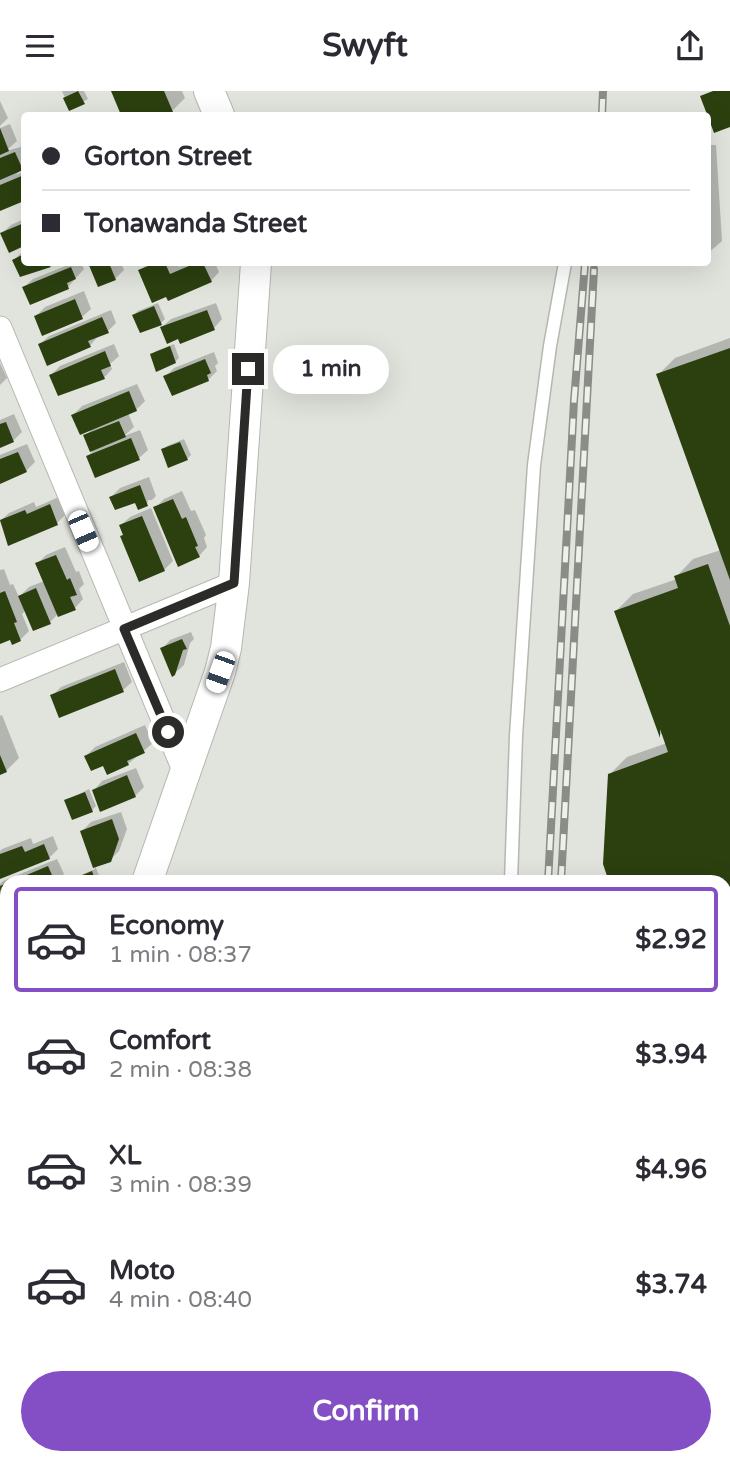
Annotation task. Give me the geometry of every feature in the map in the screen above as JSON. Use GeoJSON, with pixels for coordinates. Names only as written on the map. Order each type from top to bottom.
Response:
{"type":"FeatureCollection","features":[{"type":"Feature","properties":{"kind":"street"},"geometry":{"type":"LineString","coordinates":[[209,91],[218,112]]}},
{"type":"Feature","properties":{"kind":"street"},"geometry":{"type":"LineString","coordinates":[[149,875],[226,648],[234,583],[256,266]]}},
{"type":"Feature","properties":{"kind":"street"},"geometry":{"type":"LineString","coordinates":[[0,328],[184,770]]}},
{"type":"Feature","properties":{"kind":"street"},"geometry":{"type":"LineString","coordinates":[[0,680],[234,583]]}},
{"type":"Feature","properties":{"kind":"lane"},"geometry":{"type":"LineString","coordinates":[[511,875],[516,736],[534,465],[550,346],[564,266]]}},
{"type":"Feature","properties":{"kind":"building"},"geometry":{"type":"Polygon","coordinates":[[[78,91],[85,104],[69,111],[63,98],[78,91]]]}},
{"type":"Feature","properties":{"kind":"building"},"geometry":{"type":"Polygon","coordinates":[[[111,91],[164,91],[173,112],[120,112],[111,91]]]}},
{"type":"Feature","properties":{"kind":"building"},"geometry":{"type":"Polygon","coordinates":[[[713,91],[730,91],[730,127],[714,133],[711,112],[706,112],[700,96],[713,91]]]}},
{"type":"Feature","properties":{"kind":"building"},"geometry":{"type":"Polygon","coordinates":[[[0,128],[9,151],[0,155],[0,128]]]}},
{"type":"Feature","properties":{"kind":"building"},"geometry":{"type":"Polygon","coordinates":[[[15,152],[21,171],[0,180],[0,158],[15,152]]]}},
{"type":"Feature","properties":{"kind":"building"},"geometry":{"type":"Polygon","coordinates":[[[21,176],[21,202],[0,211],[0,185],[21,176]]]}},
{"type":"Feature","properties":{"kind":"building"},"geometry":{"type":"Polygon","coordinates":[[[21,224],[21,247],[9,253],[0,233],[21,224]]]}},
{"type":"Feature","properties":{"kind":"building"},"geometry":{"type":"Polygon","coordinates":[[[21,256],[21,266],[51,267],[20,277],[12,260],[21,256]]]}},
{"type":"Feature","properties":{"kind":"building"},"geometry":{"type":"Polygon","coordinates":[[[89,266],[110,266],[116,280],[98,287],[89,266]]]}},
{"type":"Feature","properties":{"kind":"building"},"geometry":{"type":"Polygon","coordinates":[[[148,266],[166,266],[170,274],[189,266],[204,266],[212,282],[168,301],[166,297],[152,303],[138,270],[148,266]]]}},
{"type":"Feature","properties":{"kind":"building"},"geometry":{"type":"Polygon","coordinates":[[[71,267],[76,279],[67,283],[69,289],[30,305],[22,287],[71,267]]]}},
{"type":"Feature","properties":{"kind":"building"},"geometry":{"type":"Polygon","coordinates":[[[75,299],[83,319],[42,336],[34,316],[75,299]]]}},
{"type":"Feature","properties":{"kind":"building"},"geometry":{"type":"Polygon","coordinates":[[[154,306],[162,325],[140,333],[132,315],[154,306]]]}},
{"type":"Feature","properties":{"kind":"building"},"geometry":{"type":"Polygon","coordinates":[[[207,310],[215,330],[180,344],[178,339],[167,344],[160,327],[207,310]]]}},
{"type":"Feature","properties":{"kind":"building"},"geometry":{"type":"Polygon","coordinates":[[[102,317],[109,333],[88,341],[91,347],[47,366],[38,344],[102,317]]]}},
{"type":"Feature","properties":{"kind":"building"},"geometry":{"type":"Polygon","coordinates":[[[170,346],[176,363],[156,372],[150,354],[170,346]]]}},
{"type":"Feature","properties":{"kind":"building"},"geometry":{"type":"Polygon","coordinates":[[[730,348],[730,580],[656,374],[730,348]]]}},
{"type":"Feature","properties":{"kind":"building"},"geometry":{"type":"Polygon","coordinates":[[[105,351],[111,366],[101,370],[105,379],[58,396],[49,375],[105,351]]]}},
{"type":"Feature","properties":{"kind":"building"},"geometry":{"type":"Polygon","coordinates":[[[205,359],[211,373],[207,375],[209,381],[172,396],[163,376],[205,359]]]}},
{"type":"Feature","properties":{"kind":"building"},"geometry":{"type":"Polygon","coordinates":[[[129,391],[137,411],[80,435],[71,415],[129,391]]]}},
{"type":"Feature","properties":{"kind":"building"},"geometry":{"type":"Polygon","coordinates":[[[119,421],[126,437],[90,452],[83,435],[119,421]]]}},
{"type":"Feature","properties":{"kind":"building"},"geometry":{"type":"Polygon","coordinates":[[[6,422],[14,442],[0,448],[0,424],[6,422]]]}},
{"type":"Feature","properties":{"kind":"building"},"geometry":{"type":"Polygon","coordinates":[[[131,438],[140,460],[95,478],[86,456],[131,438]]]}},
{"type":"Feature","properties":{"kind":"building"},"geometry":{"type":"Polygon","coordinates":[[[180,442],[188,460],[168,468],[161,449],[180,442]]]}},
{"type":"Feature","properties":{"kind":"building"},"geometry":{"type":"Polygon","coordinates":[[[18,452],[27,472],[0,484],[0,459],[18,452]]]}},
{"type":"Feature","properties":{"kind":"building"},"geometry":{"type":"Polygon","coordinates":[[[140,485],[148,506],[138,510],[135,503],[115,510],[109,497],[140,485]]]}},
{"type":"Feature","properties":{"kind":"building"},"geometry":{"type":"Polygon","coordinates":[[[173,499],[182,519],[186,517],[200,557],[178,567],[153,507],[173,499]]]}},
{"type":"Feature","properties":{"kind":"building"},"geometry":{"type":"Polygon","coordinates":[[[50,504],[58,525],[8,546],[0,520],[25,510],[27,514],[50,504]]]}},
{"type":"Feature","properties":{"kind":"building"},"geometry":{"type":"Polygon","coordinates":[[[142,516],[165,571],[139,582],[120,536],[123,535],[119,525],[142,516]]]}},
{"type":"Feature","properties":{"kind":"building"},"geometry":{"type":"Polygon","coordinates":[[[56,555],[77,595],[70,597],[76,610],[58,617],[35,563],[56,555]]]}},
{"type":"Feature","properties":{"kind":"building"},"geometry":{"type":"Polygon","coordinates":[[[708,564],[730,626],[730,875],[607,875],[603,864],[608,774],[668,752],[660,729],[660,738],[614,611],[678,588],[674,576],[708,564]]]}},
{"type":"Feature","properties":{"kind":"building"},"geometry":{"type":"Polygon","coordinates":[[[36,588],[51,624],[33,631],[18,596],[36,588]]]}},
{"type":"Feature","properties":{"kind":"building"},"geometry":{"type":"Polygon","coordinates":[[[5,591],[21,641],[12,645],[10,640],[0,644],[0,593],[5,591]]]}},
{"type":"Feature","properties":{"kind":"building"},"geometry":{"type":"Polygon","coordinates":[[[182,639],[187,649],[183,650],[172,677],[160,648],[182,639]]]}},
{"type":"Feature","properties":{"kind":"building"},"geometry":{"type":"Polygon","coordinates":[[[115,669],[124,692],[59,718],[50,695],[115,669]]]}},
{"type":"Feature","properties":{"kind":"building"},"geometry":{"type":"Polygon","coordinates":[[[136,733],[145,753],[127,761],[129,765],[107,775],[103,766],[91,771],[84,756],[136,733]]]}},
{"type":"Feature","properties":{"kind":"building"},"geometry":{"type":"Polygon","coordinates":[[[0,755],[7,772],[0,775],[0,755]]]}},
{"type":"Feature","properties":{"kind":"building"},"geometry":{"type":"Polygon","coordinates":[[[127,775],[136,797],[100,812],[92,790],[127,775]]]}},
{"type":"Feature","properties":{"kind":"building"},"geometry":{"type":"Polygon","coordinates":[[[85,792],[93,812],[72,820],[64,800],[85,792]]]}},
{"type":"Feature","properties":{"kind":"building"},"geometry":{"type":"Polygon","coordinates":[[[112,819],[119,839],[111,862],[93,868],[80,831],[112,819]]]}},
{"type":"Feature","properties":{"kind":"building"},"geometry":{"type":"Polygon","coordinates":[[[44,844],[50,859],[10,875],[0,875],[0,854],[22,846],[25,852],[44,844]]]}},
{"type":"Feature","properties":{"kind":"building"},"geometry":{"type":"Polygon","coordinates":[[[48,866],[52,875],[27,875],[48,866]]]}},
{"type":"Feature","properties":{"kind":"railway"},"geometry":{"type":"LineString","coordinates":[[602,112],[603,91]]}},
{"type":"Feature","properties":{"kind":"railway"},"geometry":{"type":"LineString","coordinates":[[548,875],[574,401],[585,266]]}},
{"type":"Feature","properties":{"kind":"railway"},"geometry":{"type":"LineString","coordinates":[[561,875],[594,269]]}},
{"type":"Feature","properties":{"kind":"route"},"geometry":{"type":"LineString","coordinates":[[168,732],[124,629],[234,583],[248,369]]}}]}
